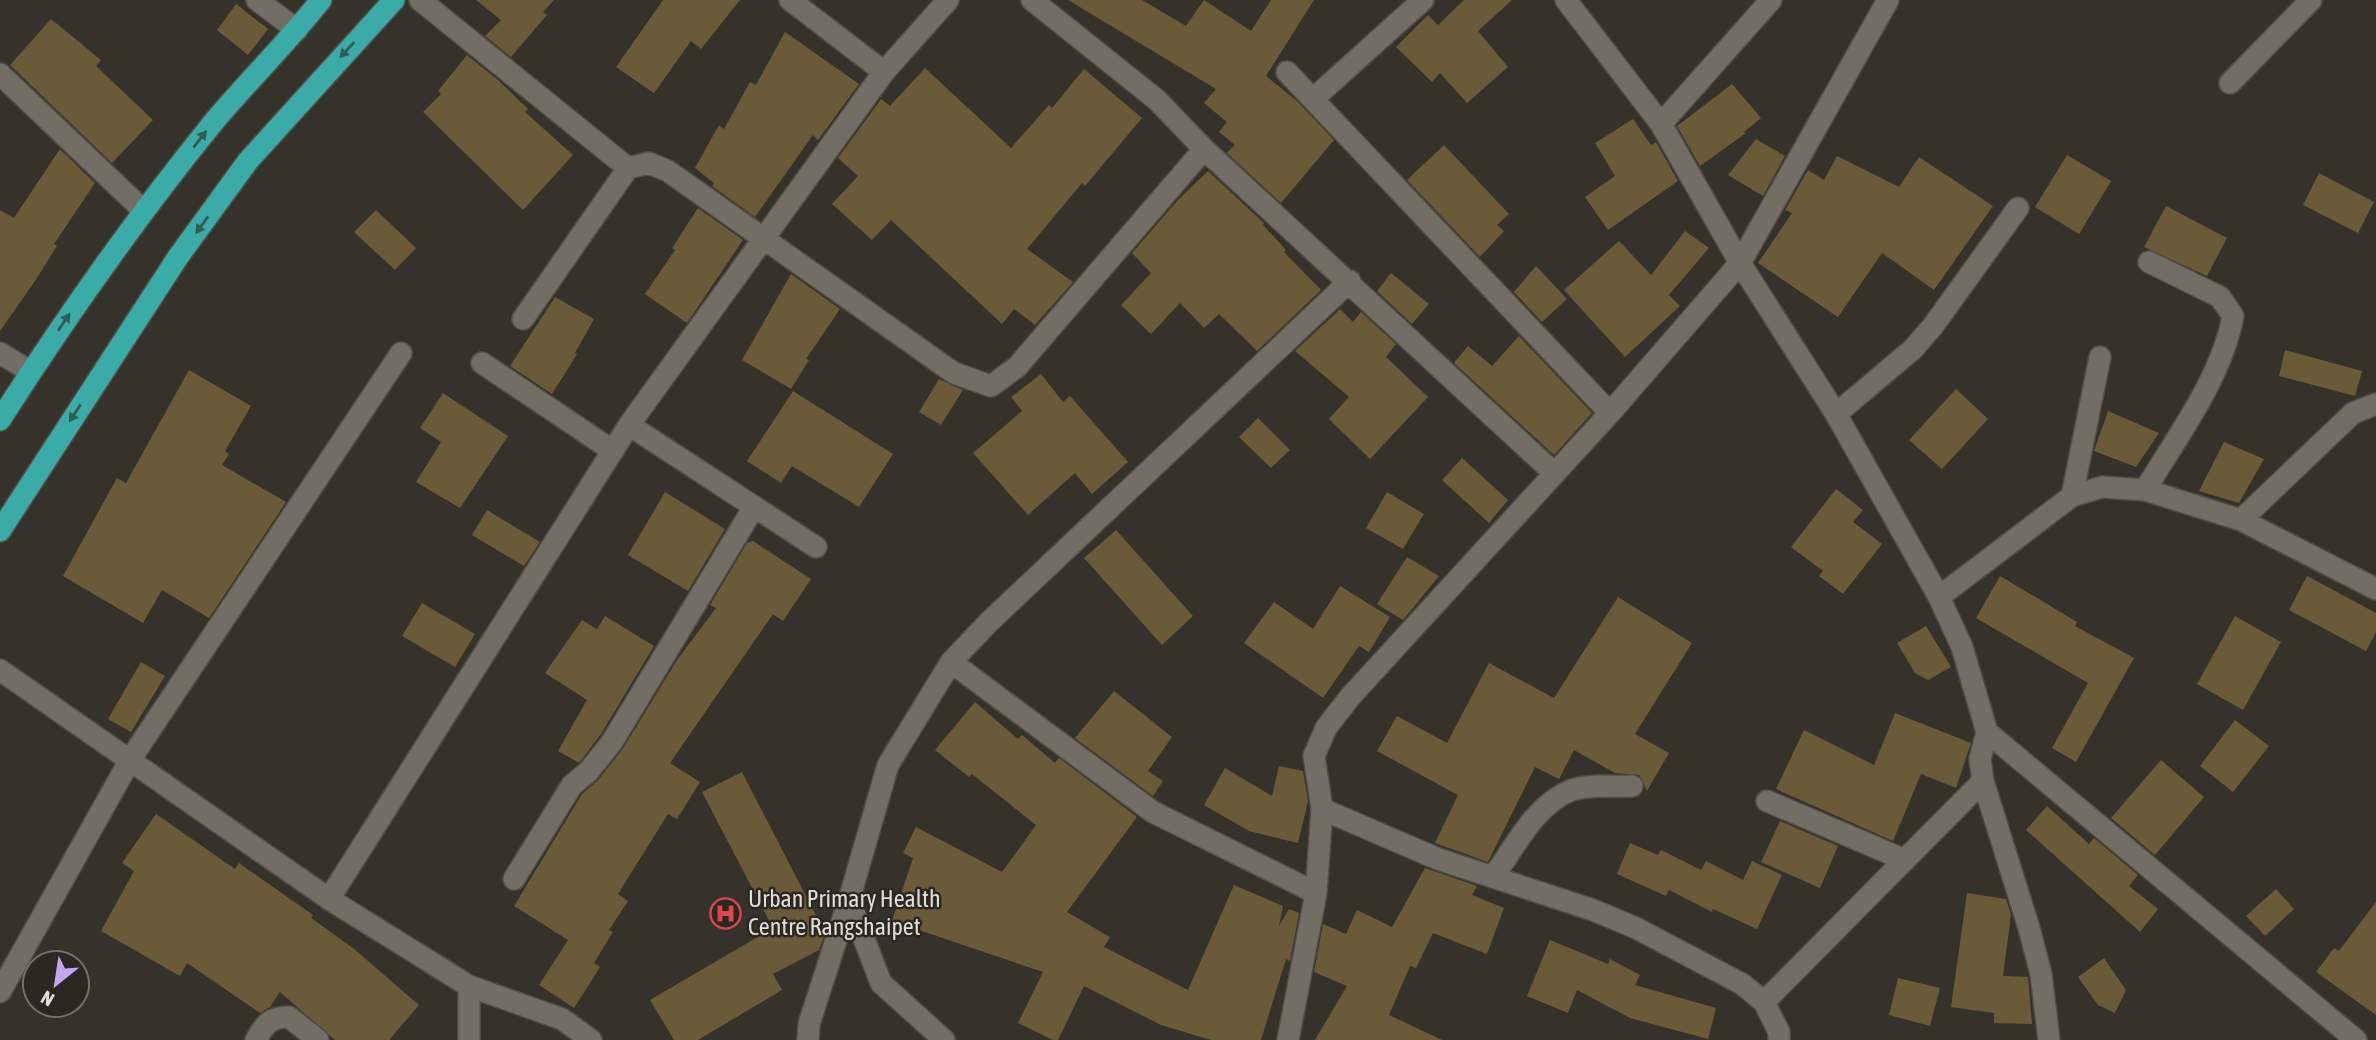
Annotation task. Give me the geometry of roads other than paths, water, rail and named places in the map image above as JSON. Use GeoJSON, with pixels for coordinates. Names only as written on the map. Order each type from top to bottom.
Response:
{"type":"FeatureCollection","features":[{"type":"Feature","properties":{"kind":"highway"},"geometry":{"type":"LineString","coordinates":[[0,420],[95,275],[214,122],[321,0]]}},
{"type":"Feature","properties":{"kind":"highway"},"geometry":{"type":"LineString","coordinates":[[0,531],[178,257],[248,161],[394,0]]}},
{"type":"Feature","properties":{"kind":"street"},"geometry":{"type":"LineString","coordinates":[[257,0],[297,30]]}},
{"type":"Feature","properties":{"kind":"street"},"geometry":{"type":"LineString","coordinates":[[420,0],[628,168]]}},
{"type":"Feature","properties":{"kind":"street"},"geometry":{"type":"LineString","coordinates":[[790,0],[884,72]]}},
{"type":"Feature","properties":{"kind":"street"},"geometry":{"type":"LineString","coordinates":[[329,898],[629,425],[884,72],[948,0]]}},
{"type":"Feature","properties":{"kind":"street"},"geometry":{"type":"LineString","coordinates":[[1032,0],[1157,100],[1204,149],[1350,281],[1554,473]]}},
{"type":"Feature","properties":{"kind":"street"},"geometry":{"type":"LineString","coordinates":[[1314,99],[1423,0]]}},
{"type":"Feature","properties":{"kind":"street"},"geometry":{"type":"LineString","coordinates":[[1566,0],[1661,124],[1740,263],[1836,414],[1939,597],[1962,647],[1987,732],[1980,759],[1983,782],[2041,974],[2049,1040]]}},
{"type":"Feature","properties":{"kind":"street"},"geometry":{"type":"LineString","coordinates":[[1661,124],[1771,0]]}},
{"type":"Feature","properties":{"kind":"street"},"geometry":{"type":"LineString","coordinates":[[1289,1040],[1315,893],[1322,809],[1314,755],[1326,728],[1350,698],[1610,413],[1740,263],[1888,0]]}},
{"type":"Feature","properties":{"kind":"street"},"geometry":{"type":"LineString","coordinates":[[2230,83],[2311,0]]}},
{"type":"Feature","properties":{"kind":"street"},"geometry":{"type":"LineString","coordinates":[[1287,72],[1610,413]]}},
{"type":"Feature","properties":{"kind":"street"},"geometry":{"type":"LineString","coordinates":[[0,74],[144,211]]}},
{"type":"Feature","properties":{"kind":"street"},"geometry":{"type":"LineString","coordinates":[[523,319],[628,168],[649,163],[668,171],[954,373],[991,386],[1017,367],[1204,149]]}},
{"type":"Feature","properties":{"kind":"street"},"geometry":{"type":"LineString","coordinates":[[1836,414],[1913,349],[1949,305],[2018,208]]}},
{"type":"Feature","properties":{"kind":"street"},"geometry":{"type":"LineString","coordinates":[[2146,490],[2214,372],[2233,316],[2220,297],[2149,262]]}},
{"type":"Feature","properties":{"kind":"street"},"geometry":{"type":"LineString","coordinates":[[808,1040],[809,1024],[888,765],[951,662],[1009,603],[1350,281]]}},
{"type":"Feature","properties":{"kind":"street"},"geometry":{"type":"LineString","coordinates":[[0,992],[130,760],[401,353]]}},
{"type":"Feature","properties":{"kind":"street"},"geometry":{"type":"LineString","coordinates":[[0,354],[31,372]]}},
{"type":"Feature","properties":{"kind":"street"},"geometry":{"type":"LineString","coordinates":[[2072,496],[2100,357]]}},
{"type":"Feature","properties":{"kind":"street"},"geometry":{"type":"LineString","coordinates":[[482,363],[613,451]]}},
{"type":"Feature","properties":{"kind":"street"},"geometry":{"type":"LineString","coordinates":[[2241,520],[2353,413],[2376,404]]}},
{"type":"Feature","properties":{"kind":"street"},"geometry":{"type":"LineString","coordinates":[[629,425],[816,547]]}},
{"type":"Feature","properties":{"kind":"street"},"geometry":{"type":"LineString","coordinates":[[1939,597],[2072,496],[2102,487],[2146,490],[2241,520],[2376,589]]}},
{"type":"Feature","properties":{"kind":"street"},"geometry":{"type":"LineString","coordinates":[[514,879],[572,785],[588,772],[612,742],[754,507]]}},
{"type":"Feature","properties":{"kind":"street"},"geometry":{"type":"LineString","coordinates":[[951,662],[1153,812],[1315,893]]}},
{"type":"Feature","properties":{"kind":"street"},"geometry":{"type":"LineString","coordinates":[[0,670],[329,898],[469,986],[562,1019],[591,1040]]}},
{"type":"Feature","properties":{"kind":"street"},"geometry":{"type":"LineString","coordinates":[[1987,732],[2356,1040]]}},
{"type":"Feature","properties":{"kind":"street"},"geometry":{"type":"LineString","coordinates":[[1764,1002],[1983,782]]}},
{"type":"Feature","properties":{"kind":"street"},"geometry":{"type":"LineString","coordinates":[[1493,877],[1539,813],[1556,798],[1574,790],[1632,786]]}},
{"type":"Feature","properties":{"kind":"street"},"geometry":{"type":"LineString","coordinates":[[1767,801],[1905,860]]}},
{"type":"Feature","properties":{"kind":"street"},"geometry":{"type":"LineString","coordinates":[[1322,809],[1398,844],[1636,928],[1742,984],[1764,1002],[1779,1032],[1779,1040]]}},
{"type":"Feature","properties":{"kind":"street"},"geometry":{"type":"LineString","coordinates":[[849,900],[881,983],[944,1040]]}},
{"type":"Feature","properties":{"kind":"street"},"geometry":{"type":"LineString","coordinates":[[469,986],[469,1040]]}},
{"type":"Feature","properties":{"kind":"street"},"geometry":{"type":"LineString","coordinates":[[256,1040],[265,1023],[277,1017],[289,1017],[318,1040]]}},
{"type":"Feature","properties":{"kind":"place","name":"Urban Primary Health Centre Rangshaipet"},"geometry":{"type":"Point","coordinates":[725,913]}}]}
